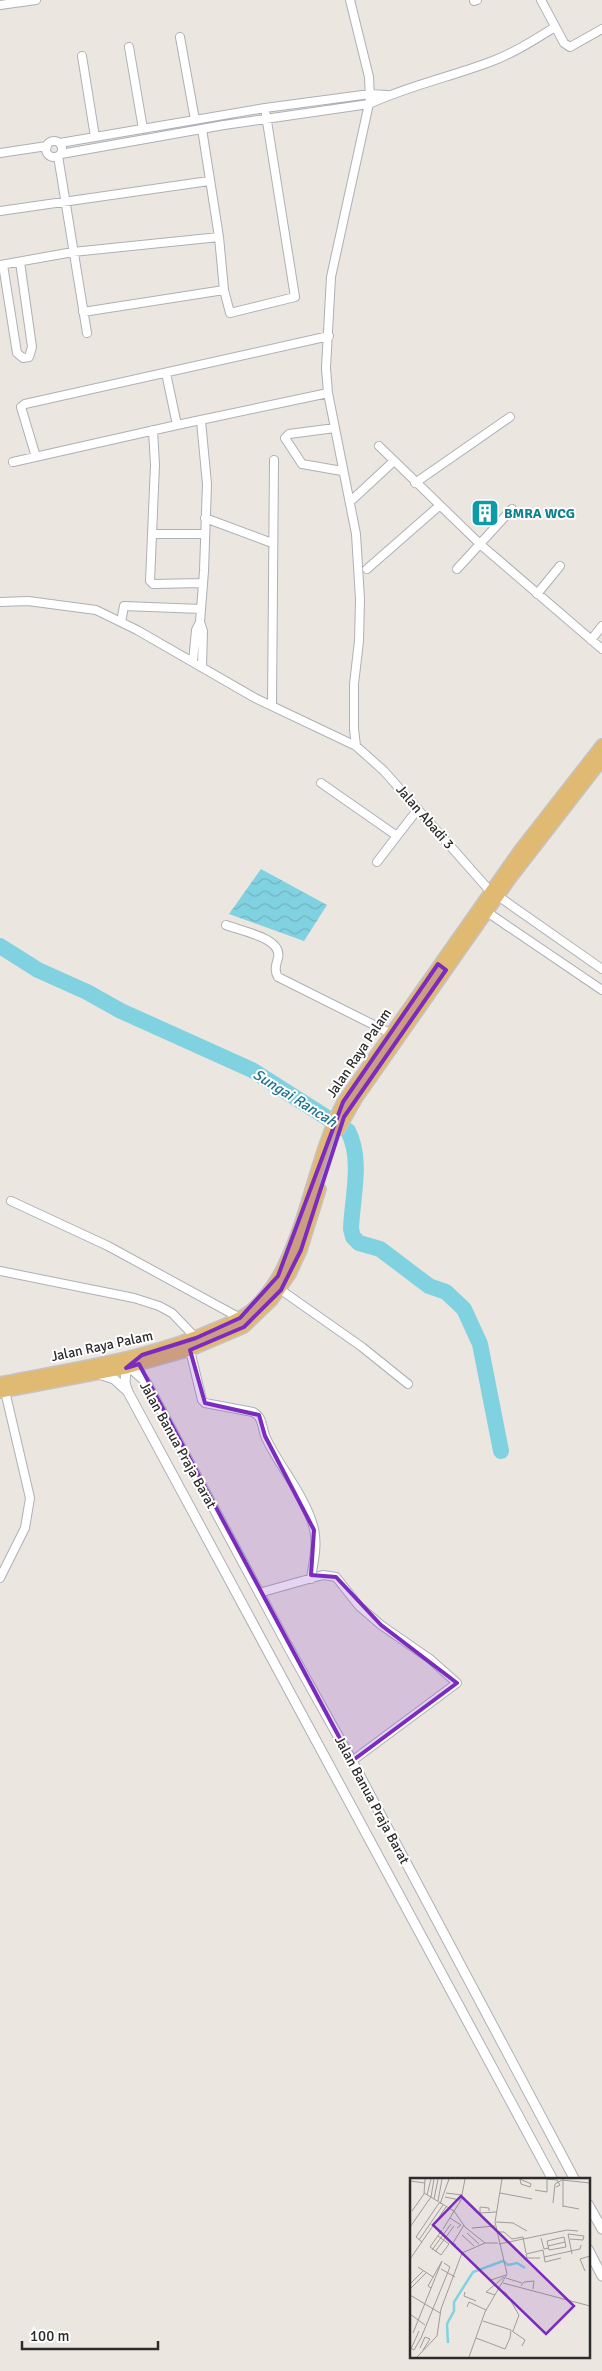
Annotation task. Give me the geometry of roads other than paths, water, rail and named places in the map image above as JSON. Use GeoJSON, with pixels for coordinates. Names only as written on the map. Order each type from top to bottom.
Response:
{"type":"FeatureCollection","features":[{"type":"Feature","properties":{"kind":"main road","name":"Jalan Raya Palam"},"geometry":{"type":"LineString","coordinates":[[337,1123],[356,1099],[442,967],[494,894],[520,850],[599,761],[602,745]]}},
{"type":"Feature","properties":{"kind":"main road","name":"Jalan Raya Palam"},"geometry":{"type":"LineString","coordinates":[[2,1389],[104,1363],[190,1350],[244,1327],[258,1315],[280,1290],[300,1250],[343,1102],[390,1033],[487,912],[494,894]]}},
{"type":"Feature","properties":{"kind":"main road","name":"Jalan Raya Palam"},"geometry":{"type":"LineString","coordinates":[[2,1389],[126,1368],[147,1357],[240,1318],[259,1301],[284,1266],[332,1138]]}},
{"type":"Feature","properties":{"kind":"street"},"geometry":{"type":"LineString","coordinates":[[0,6],[12,2],[36,0]]}},
{"type":"Feature","properties":{"kind":"street"},"geometry":{"type":"LineString","coordinates":[[350,0],[368,69],[370,104],[331,277],[326,368],[328,393],[342,471],[356,534],[359,576],[359,641],[354,684],[356,746]]}},
{"type":"Feature","properties":{"kind":"street"},"geometry":{"type":"LineString","coordinates":[[541,0],[564,43],[570,47],[602,29]]}},
{"type":"Feature","properties":{"kind":"street"},"geometry":{"type":"LineString","coordinates":[[47,146],[49,155],[60,155],[202,129],[370,104],[389,95],[492,61],[521,48],[556,28]]}},
{"type":"Feature","properties":{"kind":"street"},"geometry":{"type":"LineString","coordinates":[[180,37],[195,120]]}},
{"type":"Feature","properties":{"kind":"street"},"geometry":{"type":"LineString","coordinates":[[129,47],[143,129]]}},
{"type":"Feature","properties":{"kind":"street"},"geometry":{"type":"LineString","coordinates":[[82,56],[95,137]]}},
{"type":"Feature","properties":{"kind":"street"},"geometry":{"type":"LineString","coordinates":[[0,153],[47,146],[52,141],[60,143],[265,108],[370,94],[389,95]]}},
{"type":"Feature","properties":{"kind":"street"},"geometry":{"type":"LineString","coordinates":[[336,98],[338,108]]}},
{"type":"Feature","properties":{"kind":"street"},"geometry":{"type":"LineString","coordinates":[[202,129],[219,237],[224,290],[230,313],[295,297],[265,108]]}},
{"type":"Feature","properties":{"kind":"street"},"geometry":{"type":"LineString","coordinates":[[125,132],[126,143]]}},
{"type":"Feature","properties":{"kind":"street"},"geometry":{"type":"LineString","coordinates":[[60,143],[63,148],[60,155],[65,203],[86,333]]}},
{"type":"Feature","properties":{"kind":"street"},"geometry":{"type":"LineString","coordinates":[[0,211],[209,181]]}},
{"type":"Feature","properties":{"kind":"street"},"geometry":{"type":"LineString","coordinates":[[20,262],[31,354],[23,358],[17,353],[2,265],[73,252],[219,237]]}},
{"type":"Feature","properties":{"kind":"street"},"geometry":{"type":"LineString","coordinates":[[7,290],[24,288]]}},
{"type":"Feature","properties":{"kind":"street"},"geometry":{"type":"LineString","coordinates":[[83,312],[224,290]]}},
{"type":"Feature","properties":{"kind":"street"},"geometry":{"type":"LineString","coordinates":[[13,330],[29,327]]}},
{"type":"Feature","properties":{"kind":"street"},"geometry":{"type":"LineString","coordinates":[[36,457],[21,408],[22,405],[329,336]]}},
{"type":"Feature","properties":{"kind":"street"},"geometry":{"type":"LineString","coordinates":[[166,373],[177,425]]}},
{"type":"Feature","properties":{"kind":"street"},"geometry":{"type":"LineString","coordinates":[[13,462],[328,393]]}},
{"type":"Feature","properties":{"kind":"street"},"geometry":{"type":"LineString","coordinates":[[415,483],[510,417]]}},
{"type":"Feature","properties":{"kind":"street"},"geometry":{"type":"LineString","coordinates":[[201,421],[207,484],[200,609],[200,622],[203,630],[202,667]]}},
{"type":"Feature","properties":{"kind":"street"},"geometry":{"type":"LineString","coordinates":[[335,428],[289,434],[285,438],[302,464],[342,471]]}},
{"type":"Feature","properties":{"kind":"street"},"geometry":{"type":"LineString","coordinates":[[153,430],[155,465],[150,581],[153,584],[202,583]]}},
{"type":"Feature","properties":{"kind":"street"},"geometry":{"type":"LineString","coordinates":[[379,446],[480,545],[602,649]]}},
{"type":"Feature","properties":{"kind":"street"},"geometry":{"type":"LineString","coordinates":[[272,706],[274,460]]}},
{"type":"Feature","properties":{"kind":"street"},"geometry":{"type":"LineString","coordinates":[[353,499],[394,461]]}},
{"type":"Feature","properties":{"kind":"street"},"geometry":{"type":"LineString","coordinates":[[366,569],[439,506]]}},
{"type":"Feature","properties":{"kind":"street"},"geometry":{"type":"LineString","coordinates":[[457,569],[512,509]]}},
{"type":"Feature","properties":{"kind":"street"},"geometry":{"type":"LineString","coordinates":[[205,518],[272,543]]}},
{"type":"Feature","properties":{"kind":"street"},"geometry":{"type":"LineString","coordinates":[[152,534],[205,534]]}},
{"type":"Feature","properties":{"kind":"street"},"geometry":{"type":"LineString","coordinates":[[537,594],[560,566]]}},
{"type":"Feature","properties":{"kind":"street","name":"Jalan Abadi 3"},"geometry":{"type":"LineString","coordinates":[[0,602],[28,601],[96,610],[272,706],[356,746],[376,762],[494,894],[602,968]]}},
{"type":"Feature","properties":{"kind":"street"},"geometry":{"type":"LineString","coordinates":[[121,622],[124,606],[200,609]]}},
{"type":"Feature","properties":{"kind":"street"},"geometry":{"type":"LineString","coordinates":[[193,662],[196,630],[200,622]]}},
{"type":"Feature","properties":{"kind":"street"},"geometry":{"type":"LineString","coordinates":[[591,640],[602,626]]}},
{"type":"Feature","properties":{"kind":"street"},"geometry":{"type":"LineString","coordinates":[[321,783],[397,836]]}},
{"type":"Feature","properties":{"kind":"street"},"geometry":{"type":"LineString","coordinates":[[377,862],[418,809]]}},
{"type":"Feature","properties":{"kind":"street"},"geometry":{"type":"LineString","coordinates":[[487,912],[602,990]]}},
{"type":"Feature","properties":{"kind":"street"},"geometry":{"type":"LineString","coordinates":[[226,925],[275,943],[279,950],[275,971],[278,976],[390,1033]]}},
{"type":"Feature","properties":{"kind":"street"},"geometry":{"type":"LineString","coordinates":[[11,1201],[108,1246],[240,1318]]}},
{"type":"Feature","properties":{"kind":"street"},"geometry":{"type":"LineString","coordinates":[[0,1271],[134,1298],[159,1306],[172,1313],[196,1338]]}},
{"type":"Feature","properties":{"kind":"street"},"geometry":{"type":"LineString","coordinates":[[280,1290],[362,1347],[408,1384]]}},
{"type":"Feature","properties":{"kind":"street"},"geometry":{"type":"LineString","coordinates":[[190,1350],[202,1400],[210,1405],[252,1412],[259,1415],[265,1436],[308,1512],[314,1530],[316,1549],[311,1579]]}},
{"type":"Feature","properties":{"kind":"street"},"geometry":{"type":"LineString","coordinates":[[146,1382],[142,1374],[147,1357]]}},
{"type":"Feature","properties":{"kind":"street"},"geometry":{"type":"LineString","coordinates":[[104,1363],[126,1368]]}},
{"type":"Feature","properties":{"kind":"street","name":"Jalan Banua Praja Barat"},"geometry":{"type":"LineString","coordinates":[[553,2178],[128,1392],[125,1383],[126,1368],[134,1371],[146,1382],[352,1761],[574,2178]]}},
{"type":"Feature","properties":{"kind":"street"},"geometry":{"type":"LineString","coordinates":[[96,1374],[114,1379],[128,1392]]}},
{"type":"Feature","properties":{"kind":"street"},"geometry":{"type":"LineString","coordinates":[[0,1578],[2,1567],[26,1528],[30,1498],[2,1389]]}},
{"type":"Feature","properties":{"kind":"street"},"geometry":{"type":"LineString","coordinates":[[259,1593],[323,1575],[336,1577],[359,1606],[381,1625],[430,1659],[457,1683],[352,1761]]}},
{"type":"Feature","properties":{"kind":"street"},"geometry":{"type":"LineString","coordinates":[[590,2208],[602,2229]]}},
{"type":"Feature","properties":{"kind":"street"},"geometry":{"type":"LineString","coordinates":[[590,2253],[602,2276]]}},
{"type":"Feature","properties":{"kind":"water"},"geometry":{"type":"Polygon","coordinates":[[[261,869],[327,905],[304,941],[229,914],[261,869]]]}},
{"type":"Feature","properties":{"kind":"waterway","name":"Sungai Rancah"},"geometry":{"type":"LineString","coordinates":[[0,946],[38,970],[87,992],[121,1011],[252,1070],[348,1131],[355,1154],[356,1166],[351,1229],[353,1237],[359,1243],[380,1249],[429,1286],[446,1292],[464,1309],[480,1344],[501,1451]]}},
{"type":"Feature","properties":{"kind":"place","name":"BMRA WCG"},"geometry":{"type":"Point","coordinates":[485,513]}}]}
